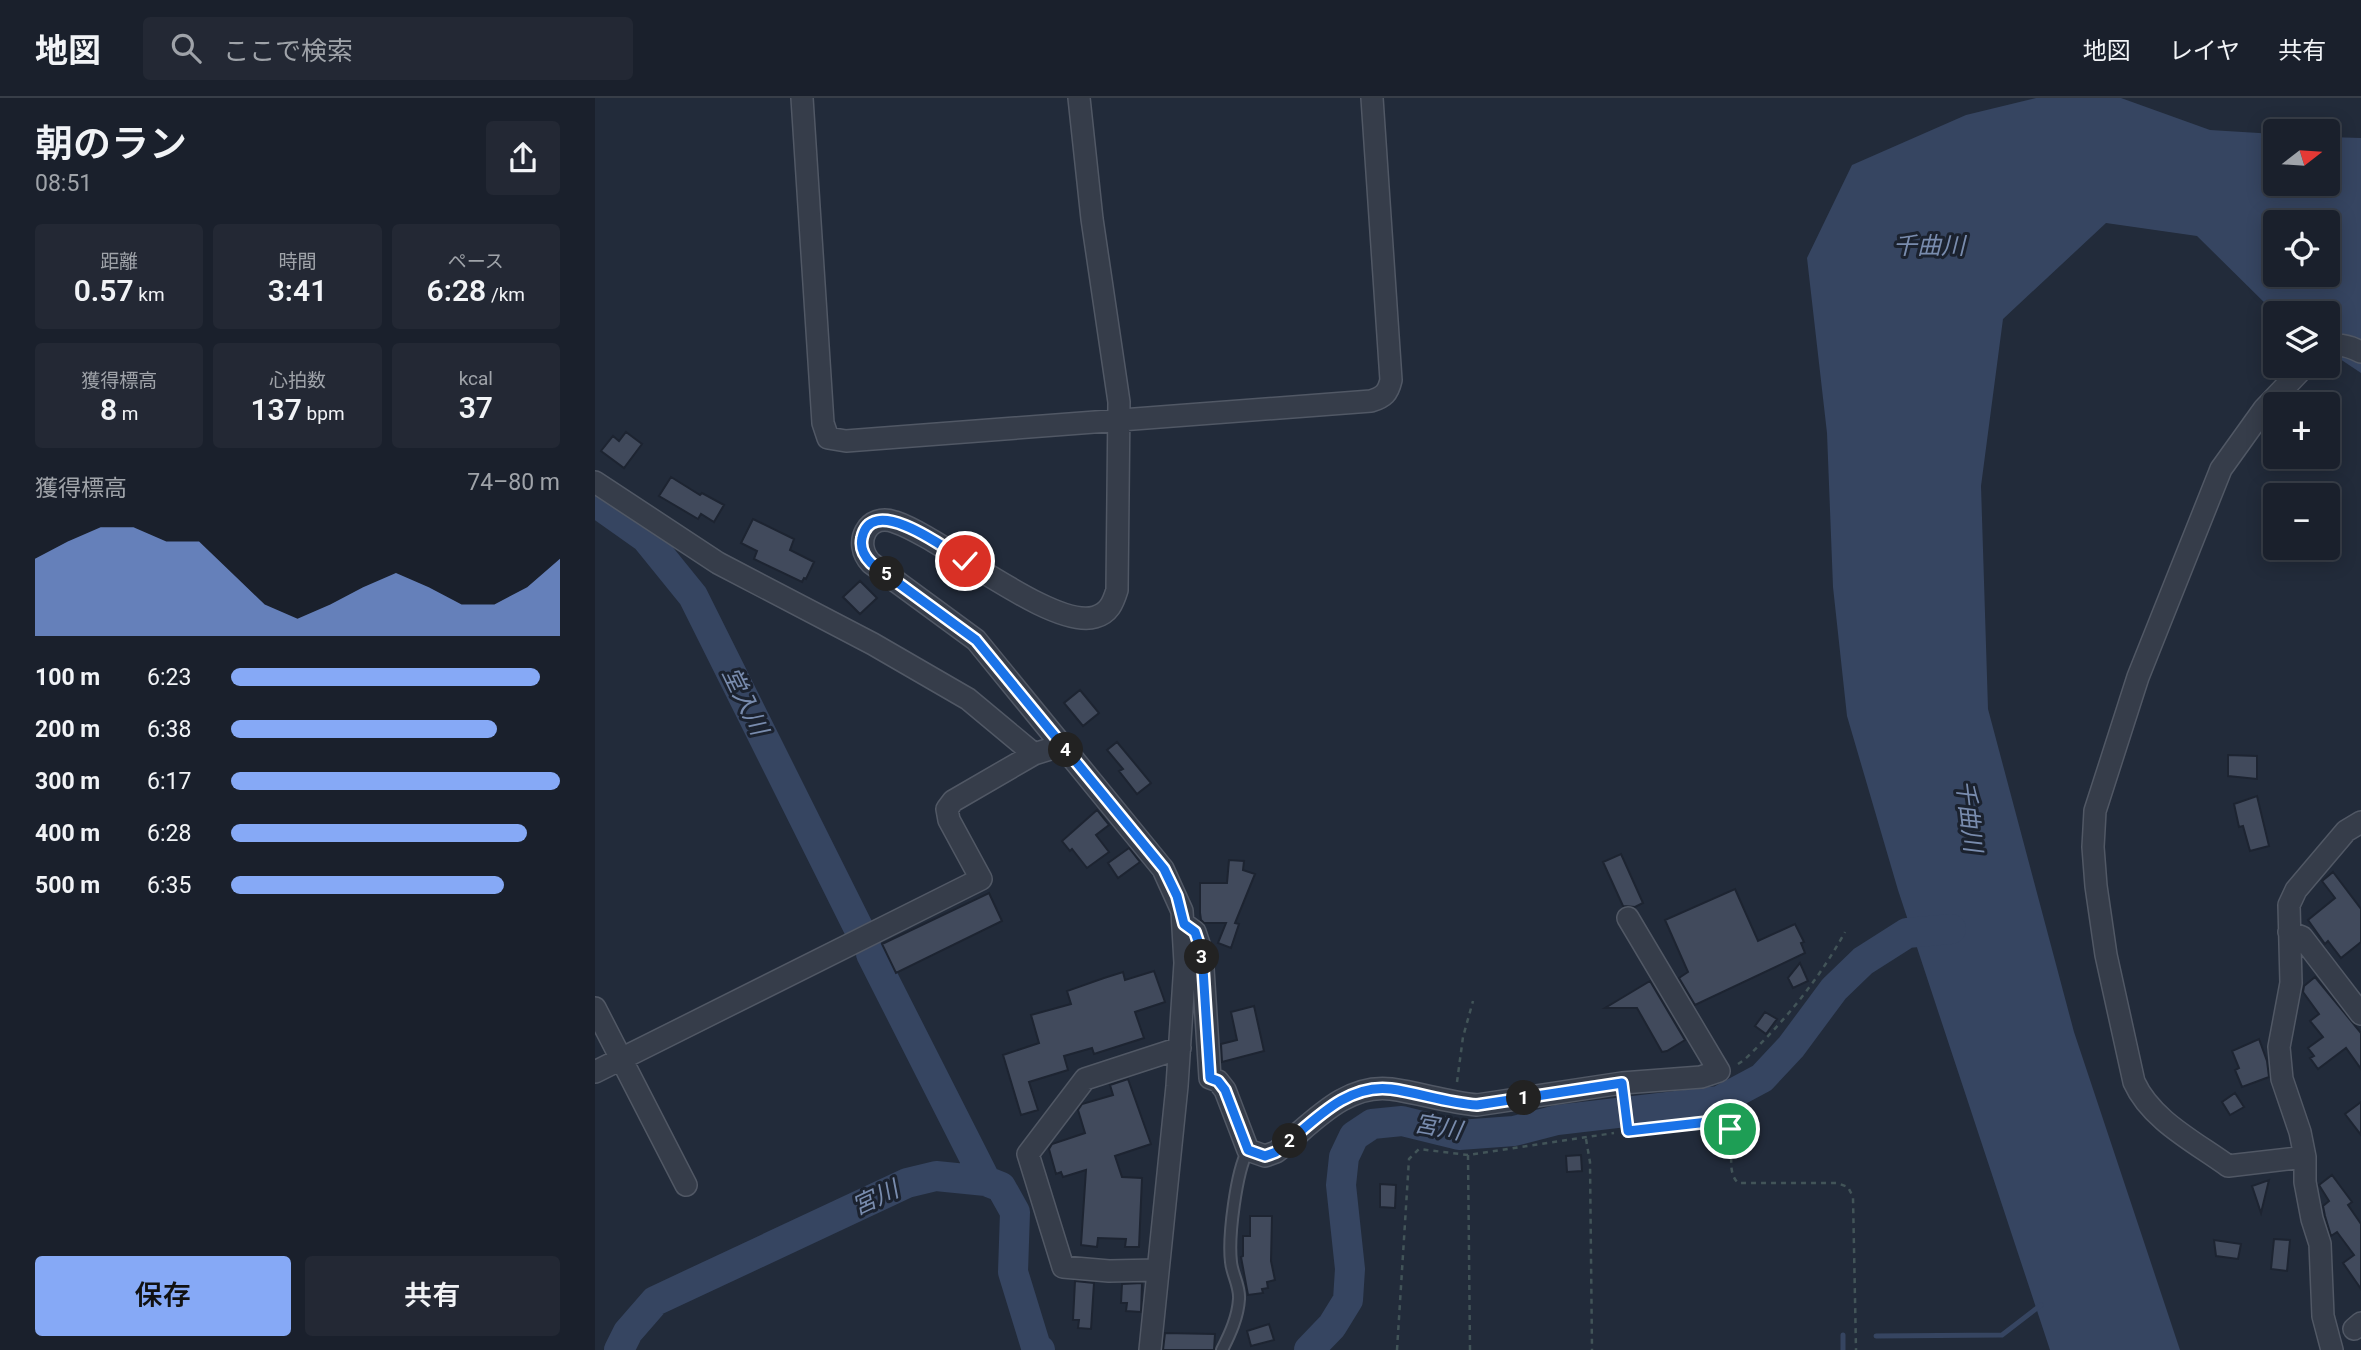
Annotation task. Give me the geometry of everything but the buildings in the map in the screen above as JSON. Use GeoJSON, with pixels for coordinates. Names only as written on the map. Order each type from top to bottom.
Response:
{"type":"FeatureCollection","features":[{"type":"Feature","properties":{"kind":"street"},"geometry":{"type":"LineString","coordinates":[[802,98],[823,423],[828,438],[846,441],[1371,401],[1383,397],[1391,380],[1372,98]]}},
{"type":"Feature","properties":{"kind":"street"},"geometry":{"type":"LineString","coordinates":[[1079,98],[1092,219],[1117,381],[1120,421],[1117,590],[1111,607],[1094,618],[1071,616],[1036,603],[915,530],[889,520],[874,522],[863,532],[861,545],[871,563],[976,640],[1164,869],[1177,896],[1184,924],[1185,963],[1180,1048],[1150,1350]]}},
{"type":"Feature","properties":{"kind":"street"},"geometry":{"type":"LineString","coordinates":[[2340,347],[2361,352]]}},
{"type":"Feature","properties":{"kind":"street"},"geometry":{"type":"LineString","coordinates":[[2294,378],[2264,409],[2235,448],[2216,480],[2138,677],[2095,811],[2092,847],[2106,956],[2134,1082],[2141,1097],[2153,1111],[2228,1166],[2305,1157]]}},
{"type":"Feature","properties":{"kind":"street"},"geometry":{"type":"LineString","coordinates":[[595,482],[718,564],[873,644],[968,699],[1034,754]]}},
{"type":"Feature","properties":{"kind":"street"},"geometry":{"type":"LineString","coordinates":[[595,1072],[981,879],[949,820],[947,809],[953,802],[1034,754],[1063,745]]}},
{"type":"Feature","properties":{"kind":"street"},"geometry":{"type":"LineString","coordinates":[[2332,1350],[2323,1315],[2322,1260],[2305,1182],[2305,1157],[2300,1132],[2282,1079],[2279,1047],[2291,983],[2289,905],[2296,890],[2346,831],[2361,822]]}},
{"type":"Feature","properties":{"kind":"street"},"geometry":{"type":"LineString","coordinates":[[1177,1086],[1210,1078],[1218,1081],[1225,1090],[1248,1150],[1265,1156],[1276,1152],[1337,1102],[1370,1088],[1477,1105],[1623,1092],[1719,1071],[1628,918]]}},
{"type":"Feature","properties":{"kind":"street"},"geometry":{"type":"LineString","coordinates":[[1184,924],[1195,932],[1202,953],[1210,1078]]}},
{"type":"Feature","properties":{"kind":"street"},"geometry":{"type":"LineString","coordinates":[[2289,932],[2302,937],[2361,1014]]}},
{"type":"Feature","properties":{"kind":"street"},"geometry":{"type":"LineString","coordinates":[[595,1008],[686,1185]]}},
{"type":"Feature","properties":{"kind":"street"},"geometry":{"type":"LineString","coordinates":[[1158,1270],[1109,1271],[1063,1267],[1028,1154],[1085,1079],[1180,1048]]}},
{"type":"Feature","properties":{"kind":"lane"},"geometry":{"type":"LineString","coordinates":[[1623,1092],[1627,1127]]}},
{"type":"Feature","properties":{"kind":"lane"},"geometry":{"type":"LineString","coordinates":[[1222,1350],[1232,1328],[1239,1300],[1231,1262],[1231,1241],[1234,1204],[1248,1150]]}},
{"type":"Feature","properties":{"kind":"path"},"geometry":{"type":"LineString","coordinates":[[1719,1071],[1744,1060],[1777,1028],[1829,962],[1845,932]]}},
{"type":"Feature","properties":{"kind":"path"},"geometry":{"type":"LineString","coordinates":[[1454,1103],[1463,1037],[1473,1001]]}},
{"type":"Feature","properties":{"kind":"path"},"geometry":{"type":"LineString","coordinates":[[1397,1350],[1409,1159],[1412,1154],[1423,1149],[1468,1155],[1586,1139],[1627,1127],[1722,1122],[1731,1134],[1732,1175],[1738,1183],[1837,1183],[1848,1187],[1853,1197],[1856,1350]]}},
{"type":"Feature","properties":{"kind":"path"},"geometry":{"type":"LineString","coordinates":[[1586,1139],[1590,1162],[1592,1350]]}},
{"type":"Feature","properties":{"kind":"path"},"geometry":{"type":"LineString","coordinates":[[1468,1155],[1469,1350]]}},
{"type":"Feature","properties":{"kind":"water","name":"千曲川"},"geometry":{"type":"Polygon","coordinates":[[[2036,98],[2121,98],[2210,130],[2263,133],[2263,196],[2340,196],[2340,137],[2361,138],[2361,373],[2340,359],[2340,301],[2263,301],[2197,236],[2106,223],[2003,319],[1981,486],[1988,709],[2074,1032],[2180,1350],[2050,1350],[1898,890],[1847,716],[1833,587],[1827,433],[1807,258],[1852,165],[1966,115],[2036,98]]]}},
{"type":"Feature","properties":{"kind":"waterway","name":"堂入川"},"geometry":{"type":"LineString","coordinates":[[595,502],[646,538],[693,596],[859,929]]}},
{"type":"Feature","properties":{"kind":"waterway","name":"宮川"},"geometry":{"type":"LineString","coordinates":[[1309,1350],[1332,1326],[1348,1300],[1350,1269],[1341,1185],[1344,1157],[1354,1136],[1372,1124],[1402,1121],[1459,1135],[1514,1131],[1557,1120],[1719,1101],[1762,1078],[1791,1047],[1834,989],[1863,961],[1907,933],[1951,929]]}},
{"type":"Feature","properties":{"kind":"waterway","name":"堂入川"},"geometry":{"type":"LineString","coordinates":[[871,954],[986,1181]]}},
{"type":"Feature","properties":{"kind":"waterway","name":"宮川"},"geometry":{"type":"LineString","coordinates":[[619,1350],[628,1332],[655,1301],[907,1183],[936,1176],[986,1181],[1001,1187],[1015,1212],[1013,1272],[1036,1347],[1040,1350]]}},
{"type":"Feature","properties":{"kind":"waterway"},"geometry":{"type":"LineString","coordinates":[[1876,1336],[2002,1335],[2041,1305]]}},
{"type":"Feature","properties":{"kind":"waterway"},"geometry":{"type":"LineString","coordinates":[[1843,1335],[1843,1350]]}},
{"type":"Feature","properties":{"kind":"route"},"geometry":{"type":"LineString","coordinates":[[965,561],[897,522],[874,522],[863,532],[861,545],[866,558],[976,640],[1164,869],[1177,896],[1184,924],[1195,932],[1202,953],[1210,1078],[1218,1081],[1225,1090],[1248,1150],[1265,1156],[1276,1152],[1337,1102],[1370,1088],[1477,1105],[1622,1083],[1628,1131],[1717,1121],[1726,1124],[1730,1129]]}}]}
